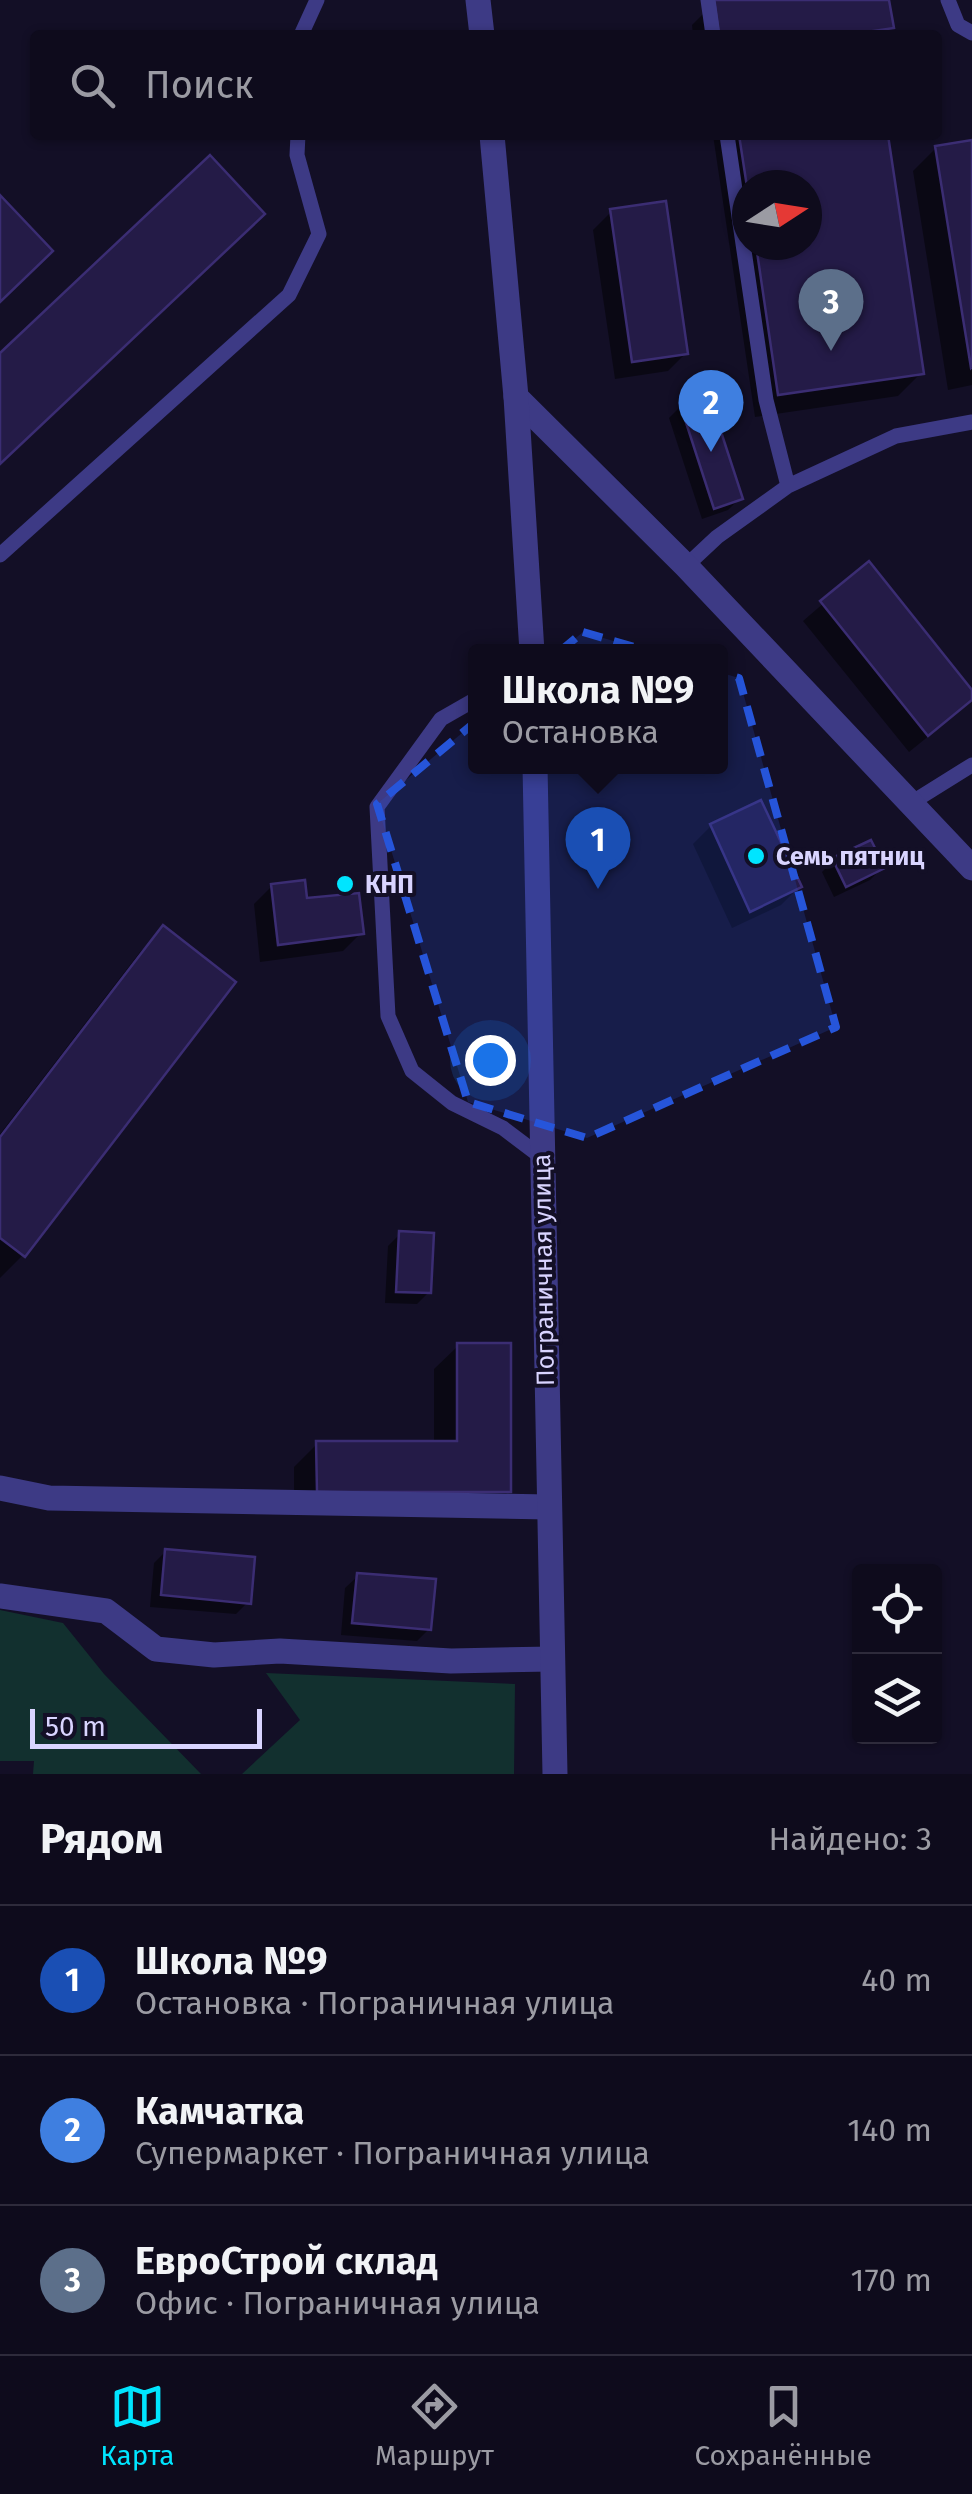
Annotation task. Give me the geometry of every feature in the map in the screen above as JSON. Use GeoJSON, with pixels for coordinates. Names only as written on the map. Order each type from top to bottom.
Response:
{"type":"FeatureCollection","features":[{"type":"Feature","properties":{"kind":"street"},"geometry":{"type":"LineString","coordinates":[[478,0],[481,30]]}},
{"type":"Feature","properties":{"kind":"street"},"geometry":{"type":"LineString","coordinates":[[492,140],[516,397],[531,644]]}},
{"type":"Feature","properties":{"kind":"street"},"geometry":{"type":"LineString","coordinates":[[516,397],[686,566],[972,868]]}},
{"type":"Feature","properties":{"kind":"street","name":"Пограничная улица"},"geometry":{"type":"LineString","coordinates":[[535,774],[555,1774]]}},
{"type":"Feature","properties":{"kind":"street"},"geometry":{"type":"LineString","coordinates":[[0,1488],[48,1498],[549,1507]]}},
{"type":"Feature","properties":{"kind":"street"},"geometry":{"type":"LineString","coordinates":[[0,1596],[106,1611],[156,1649],[214,1654],[353,1653],[451,1661],[552,1659]]}},
{"type":"Feature","properties":{"kind":"lane"},"geometry":{"type":"LineString","coordinates":[[303,30],[317,0]]}},
{"type":"Feature","properties":{"kind":"lane"},"geometry":{"type":"LineString","coordinates":[[708,0],[712,30]]}},
{"type":"Feature","properties":{"kind":"lane"},"geometry":{"type":"LineString","coordinates":[[948,0],[958,25],[972,33]]}},
{"type":"Feature","properties":{"kind":"lane"},"geometry":{"type":"LineString","coordinates":[[0,555],[289,295],[319,234],[298,155],[298,140]]}},
{"type":"Feature","properties":{"kind":"lane"},"geometry":{"type":"LineString","coordinates":[[729,140],[766,400],[788,486]]}},
{"type":"Feature","properties":{"kind":"lane"},"geometry":{"type":"LineString","coordinates":[[686,566],[788,486],[896,436],[972,422]]}},
{"type":"Feature","properties":{"kind":"lane"},"geometry":{"type":"LineString","coordinates":[[468,704],[441,719],[377,807],[388,1016],[412,1071],[452,1103],[503,1128],[540,1156]]}},
{"type":"Feature","properties":{"kind":"lane"},"geometry":{"type":"LineString","coordinates":[[912,803],[972,765]]}},
{"type":"Feature","properties":{"kind":"highlighted area"},"geometry":{"type":"Polygon","coordinates":[[[583,632],[739,678],[836,1027],[587,1138],[468,1102],[377,804],[583,632]]]}},
{"type":"Feature","properties":{"kind":"green space"},"geometry":{"type":"Polygon","coordinates":[[[0,1610],[63,1623],[104,1674],[201,1774],[33,1774],[34,1761],[0,1761],[0,1610]]]}},
{"type":"Feature","properties":{"kind":"green space"},"geometry":{"type":"Polygon","coordinates":[[[266,1673],[515,1684],[514,1774],[242,1774],[300,1720],[266,1673]]]}},
{"type":"Feature","properties":{"kind":"building"},"geometry":{"type":"Polygon","coordinates":[[[714,0],[889,0],[894,28],[880,30],[718,30],[714,0]]]}},
{"type":"Feature","properties":{"kind":"building"},"geometry":{"type":"Polygon","coordinates":[[[740,140],[889,140],[924,374],[778,395],[758,260],[822,260],[822,170],[744,170],[740,140]]]}},
{"type":"Feature","properties":{"kind":"building"},"geometry":{"type":"Polygon","coordinates":[[[972,140],[972,367],[971,368],[935,146],[972,140]]]}},
{"type":"Feature","properties":{"kind":"building"},"geometry":{"type":"Polygon","coordinates":[[[210,155],[265,214],[0,464],[0,353],[210,155]]]}},
{"type":"Feature","properties":{"kind":"building"},"geometry":{"type":"Polygon","coordinates":[[[0,195],[53,251],[0,302],[0,195]]]}},
{"type":"Feature","properties":{"kind":"building"},"geometry":{"type":"Polygon","coordinates":[[[666,201],[688,354],[632,362],[610,209],[666,201]]]}},
{"type":"Feature","properties":{"kind":"building"},"geometry":{"type":"Polygon","coordinates":[[[709,395],[743,499],[714,509],[680,404],[709,395]]]}},
{"type":"Feature","properties":{"kind":"building"},"geometry":{"type":"Polygon","coordinates":[[[869,561],[972,690],[972,700],[928,736],[820,601],[869,561]]]}},
{"type":"Feature","properties":{"kind":"building","name":"Семь пятниц"},"geometry":{"type":"Polygon","coordinates":[[[761,800],[802,887],[750,912],[710,824],[761,800]]]}},
{"type":"Feature","properties":{"kind":"building"},"geometry":{"type":"Polygon","coordinates":[[[871,840],[885,868],[846,887],[832,858],[871,840]]]}},
{"type":"Feature","properties":{"kind":"building"},"geometry":{"type":"Polygon","coordinates":[[[305,880],[307,898],[359,893],[364,934],[278,945],[271,884],[305,880]]]}},
{"type":"Feature","properties":{"kind":"building"},"geometry":{"type":"Polygon","coordinates":[[[163,925],[236,982],[25,1257],[0,1238],[0,1137],[163,925]]]}},
{"type":"Feature","properties":{"kind":"building"},"geometry":{"type":"Polygon","coordinates":[[[399,1231],[434,1233],[431,1293],[396,1292],[399,1231]]]}},
{"type":"Feature","properties":{"kind":"building"},"geometry":{"type":"Polygon","coordinates":[[[457,1343],[511,1343],[511,1492],[317,1492],[316,1441],[457,1441],[457,1343]]]}},
{"type":"Feature","properties":{"kind":"building"},"geometry":{"type":"Polygon","coordinates":[[[165,1549],[255,1557],[251,1604],[161,1595],[165,1549]]]}},
{"type":"Feature","properties":{"kind":"building"},"geometry":{"type":"Polygon","coordinates":[[[357,1573],[436,1579],[431,1630],[352,1623],[357,1573]]]}},
{"type":"Feature","properties":{"kind":"place","name":"ЕвроСтрой склад"},"geometry":{"type":"Point","coordinates":[831,351]}},
{"type":"Feature","properties":{"kind":"place","name":"Камчатка"},"geometry":{"type":"Point","coordinates":[711,452]}},
{"type":"Feature","properties":{"kind":"place","name":"Семь пятниц"},"geometry":{"type":"Point","coordinates":[756,856]}},
{"type":"Feature","properties":{"kind":"place","name":"КНП"},"geometry":{"type":"Point","coordinates":[345,884]}},
{"type":"Feature","properties":{"kind":"place","name":"Школа №9"},"geometry":{"type":"Point","coordinates":[598,889]}}]}
